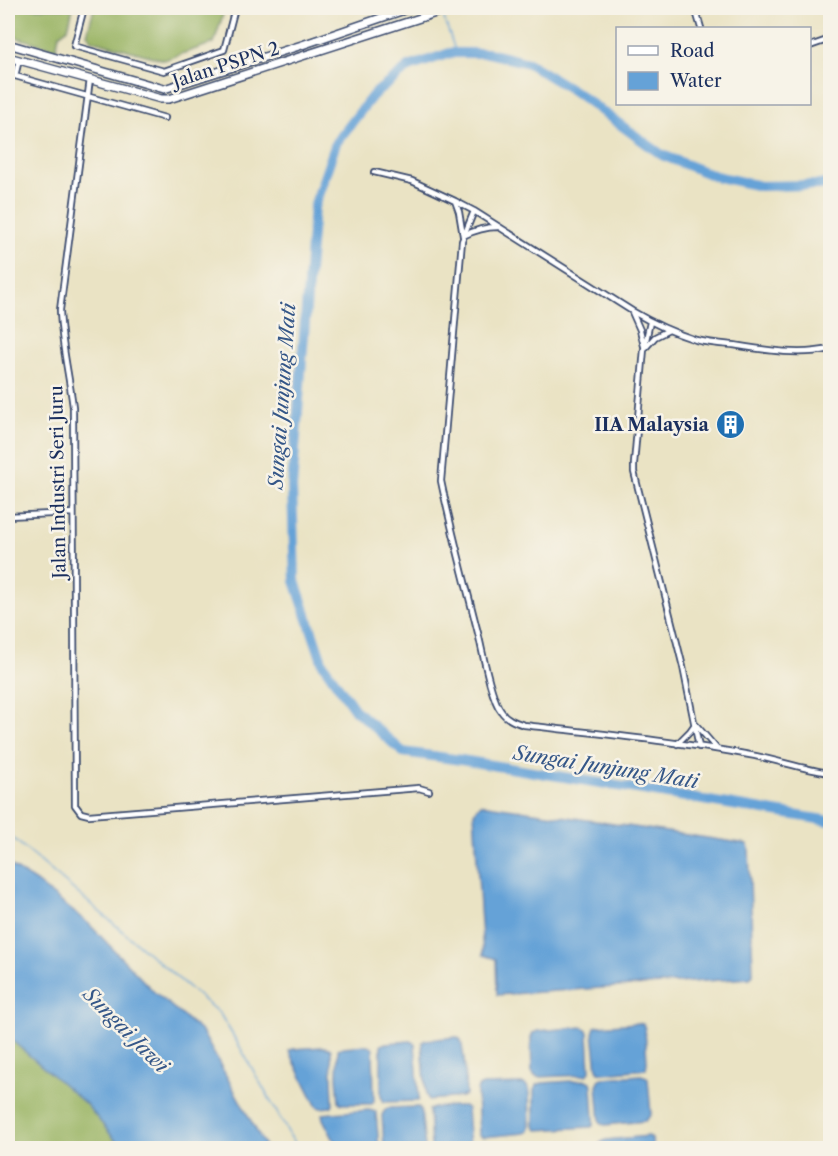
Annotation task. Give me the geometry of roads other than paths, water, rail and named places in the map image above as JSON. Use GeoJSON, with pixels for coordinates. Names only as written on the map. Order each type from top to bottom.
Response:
{"type":"FeatureCollection","features":[{"type":"Feature","properties":{"kind":"street"},"geometry":{"type":"LineString","coordinates":[[84,8],[74,46],[164,71],[224,50],[235,8]]}},
{"type":"Feature","properties":{"kind":"street"},"geometry":{"type":"LineString","coordinates":[[410,8],[414,19]]}},
{"type":"Feature","properties":{"kind":"street","name":"Jalan PSPN 2"},"geometry":{"type":"LineString","coordinates":[[8,44],[164,89],[410,8]]}},
{"type":"Feature","properties":{"kind":"street","name":"Jalan PSPN 2"},"geometry":{"type":"LineString","coordinates":[[8,57],[161,99],[169,99],[451,8]]}},
{"type":"Feature","properties":{"kind":"street"},"geometry":{"type":"LineString","coordinates":[[694,8],[701,27]]}},
{"type":"Feature","properties":{"kind":"street"},"geometry":{"type":"LineString","coordinates":[[811,46],[831,39]]}},
{"type":"Feature","properties":{"kind":"street"},"geometry":{"type":"LineString","coordinates":[[19,60],[15,76],[165,118]]}},
{"type":"Feature","properties":{"kind":"street","name":"Jalan Industri Seri Juru"},"geometry":{"type":"LineString","coordinates":[[90,80],[60,310],[73,407],[75,805],[81,813],[89,815],[419,788],[429,791]]}},
{"type":"Feature","properties":{"kind":"street"},"geometry":{"type":"LineString","coordinates":[[374,172],[411,181],[474,211],[650,322],[669,330],[698,340],[748,348],[799,352],[831,349]]}},
{"type":"Feature","properties":{"kind":"street"},"geometry":{"type":"LineString","coordinates":[[455,201],[463,236],[441,481],[496,703],[501,711],[507,718],[524,725],[752,755],[814,771],[831,773]]}},
{"type":"Feature","properties":{"kind":"street"},"geometry":{"type":"LineString","coordinates":[[463,236],[474,211]]}},
{"type":"Feature","properties":{"kind":"street"},"geometry":{"type":"LineString","coordinates":[[463,236],[485,227],[498,227]]}},
{"type":"Feature","properties":{"kind":"street"},"geometry":{"type":"LineString","coordinates":[[632,311],[640,330],[644,349]]}},
{"type":"Feature","properties":{"kind":"street"},"geometry":{"type":"LineString","coordinates":[[650,322],[644,349],[634,472],[677,642],[699,747]]}},
{"type":"Feature","properties":{"kind":"street"},"geometry":{"type":"LineString","coordinates":[[644,349],[655,337],[669,330]]}},
{"type":"Feature","properties":{"kind":"street"},"geometry":{"type":"LineString","coordinates":[[8,516],[73,513]]}},
{"type":"Feature","properties":{"kind":"street"},"geometry":{"type":"LineString","coordinates":[[676,744],[695,724]]}},
{"type":"Feature","properties":{"kind":"street"},"geometry":{"type":"LineString","coordinates":[[695,724],[718,750]]}},
{"type":"Feature","properties":{"kind":"water"},"geometry":{"type":"Polygon","coordinates":[[[481,804],[747,844],[749,848],[753,974],[750,978],[497,995],[496,959],[483,955],[474,812],[481,804]]]}},
{"type":"Feature","properties":{"kind":"water","name":"Sungai Jawi"},"geometry":{"type":"Polygon","coordinates":[[[8,864],[36,882],[89,924],[153,991],[202,1032],[266,1148],[122,1148],[86,1104],[8,1037],[8,864]]]}},
{"type":"Feature","properties":{"kind":"water"},"geometry":{"type":"Polygon","coordinates":[[[643,1024],[645,1029],[646,1069],[599,1072],[593,1033],[595,1027],[643,1024]]]}},
{"type":"Feature","properties":{"kind":"water"},"geometry":{"type":"Polygon","coordinates":[[[583,1027],[588,1033],[590,1072],[586,1075],[535,1076],[532,1072],[531,1038],[533,1033],[583,1027]]]}},
{"type":"Feature","properties":{"kind":"water"},"geometry":{"type":"Polygon","coordinates":[[[457,1037],[461,1040],[464,1058],[466,1095],[429,1100],[426,1095],[422,1043],[425,1040],[457,1037]]]}},
{"type":"Feature","properties":{"kind":"water"},"geometry":{"type":"Polygon","coordinates":[[[411,1041],[415,1044],[419,1099],[418,1101],[384,1102],[381,1096],[381,1045],[411,1041]]]}},
{"type":"Feature","properties":{"kind":"water"},"geometry":{"type":"Polygon","coordinates":[[[367,1045],[373,1049],[374,1101],[372,1104],[342,1104],[339,1102],[337,1077],[338,1049],[367,1045]]]}},
{"type":"Feature","properties":{"kind":"water"},"geometry":{"type":"Polygon","coordinates":[[[323,1047],[331,1050],[333,1104],[331,1107],[320,1108],[316,1105],[289,1051],[323,1047]]]}},
{"type":"Feature","properties":{"kind":"water"},"geometry":{"type":"Polygon","coordinates":[[[641,1075],[647,1077],[648,1080],[651,1115],[645,1121],[605,1125],[600,1122],[597,1085],[600,1079],[641,1075]]]}},
{"type":"Feature","properties":{"kind":"water"},"geometry":{"type":"Polygon","coordinates":[[[586,1080],[591,1082],[592,1086],[594,1125],[537,1130],[534,1126],[534,1090],[537,1085],[586,1080]]]}},
{"type":"Feature","properties":{"kind":"water"},"geometry":{"type":"Polygon","coordinates":[[[524,1084],[529,1091],[529,1130],[525,1133],[483,1137],[479,1135],[478,1087],[524,1084]]]}},
{"type":"Feature","properties":{"kind":"water"},"geometry":{"type":"Polygon","coordinates":[[[464,1106],[467,1109],[470,1148],[431,1148],[429,1110],[464,1106]]]}},
{"type":"Feature","properties":{"kind":"water"},"geometry":{"type":"Polygon","coordinates":[[[418,1107],[421,1110],[425,1148],[384,1148],[382,1115],[385,1110],[418,1107]]]}},
{"type":"Feature","properties":{"kind":"water"},"geometry":{"type":"Polygon","coordinates":[[[369,1110],[376,1112],[379,1148],[338,1148],[322,1114],[369,1110]]]}},
{"type":"Feature","properties":{"kind":"water"},"geometry":{"type":"Polygon","coordinates":[[[649,1136],[652,1139],[653,1148],[600,1148],[600,1143],[606,1140],[649,1136]]]}},
{"type":"Feature","properties":{"kind":"waterway"},"geometry":{"type":"LineString","coordinates":[[444,18],[456,53]]}},
{"type":"Feature","properties":{"kind":"waterway","name":"Sungai Junjung Mati"},"geometry":{"type":"LineString","coordinates":[[830,183],[760,186],[715,176],[662,155],[574,91],[528,63],[488,53],[450,53],[409,67],[373,95],[336,143],[314,207],[292,487],[295,581],[323,664],[355,710],[403,752],[830,821]]}},
{"type":"Feature","properties":{"kind":"waterway"},"geometry":{"type":"LineString","coordinates":[[8,834],[220,1014],[297,1148]]}},
{"type":"Feature","properties":{"kind":"place","name":"IIA Malaysia"},"geometry":{"type":"Point","coordinates":[730,425]}}]}
